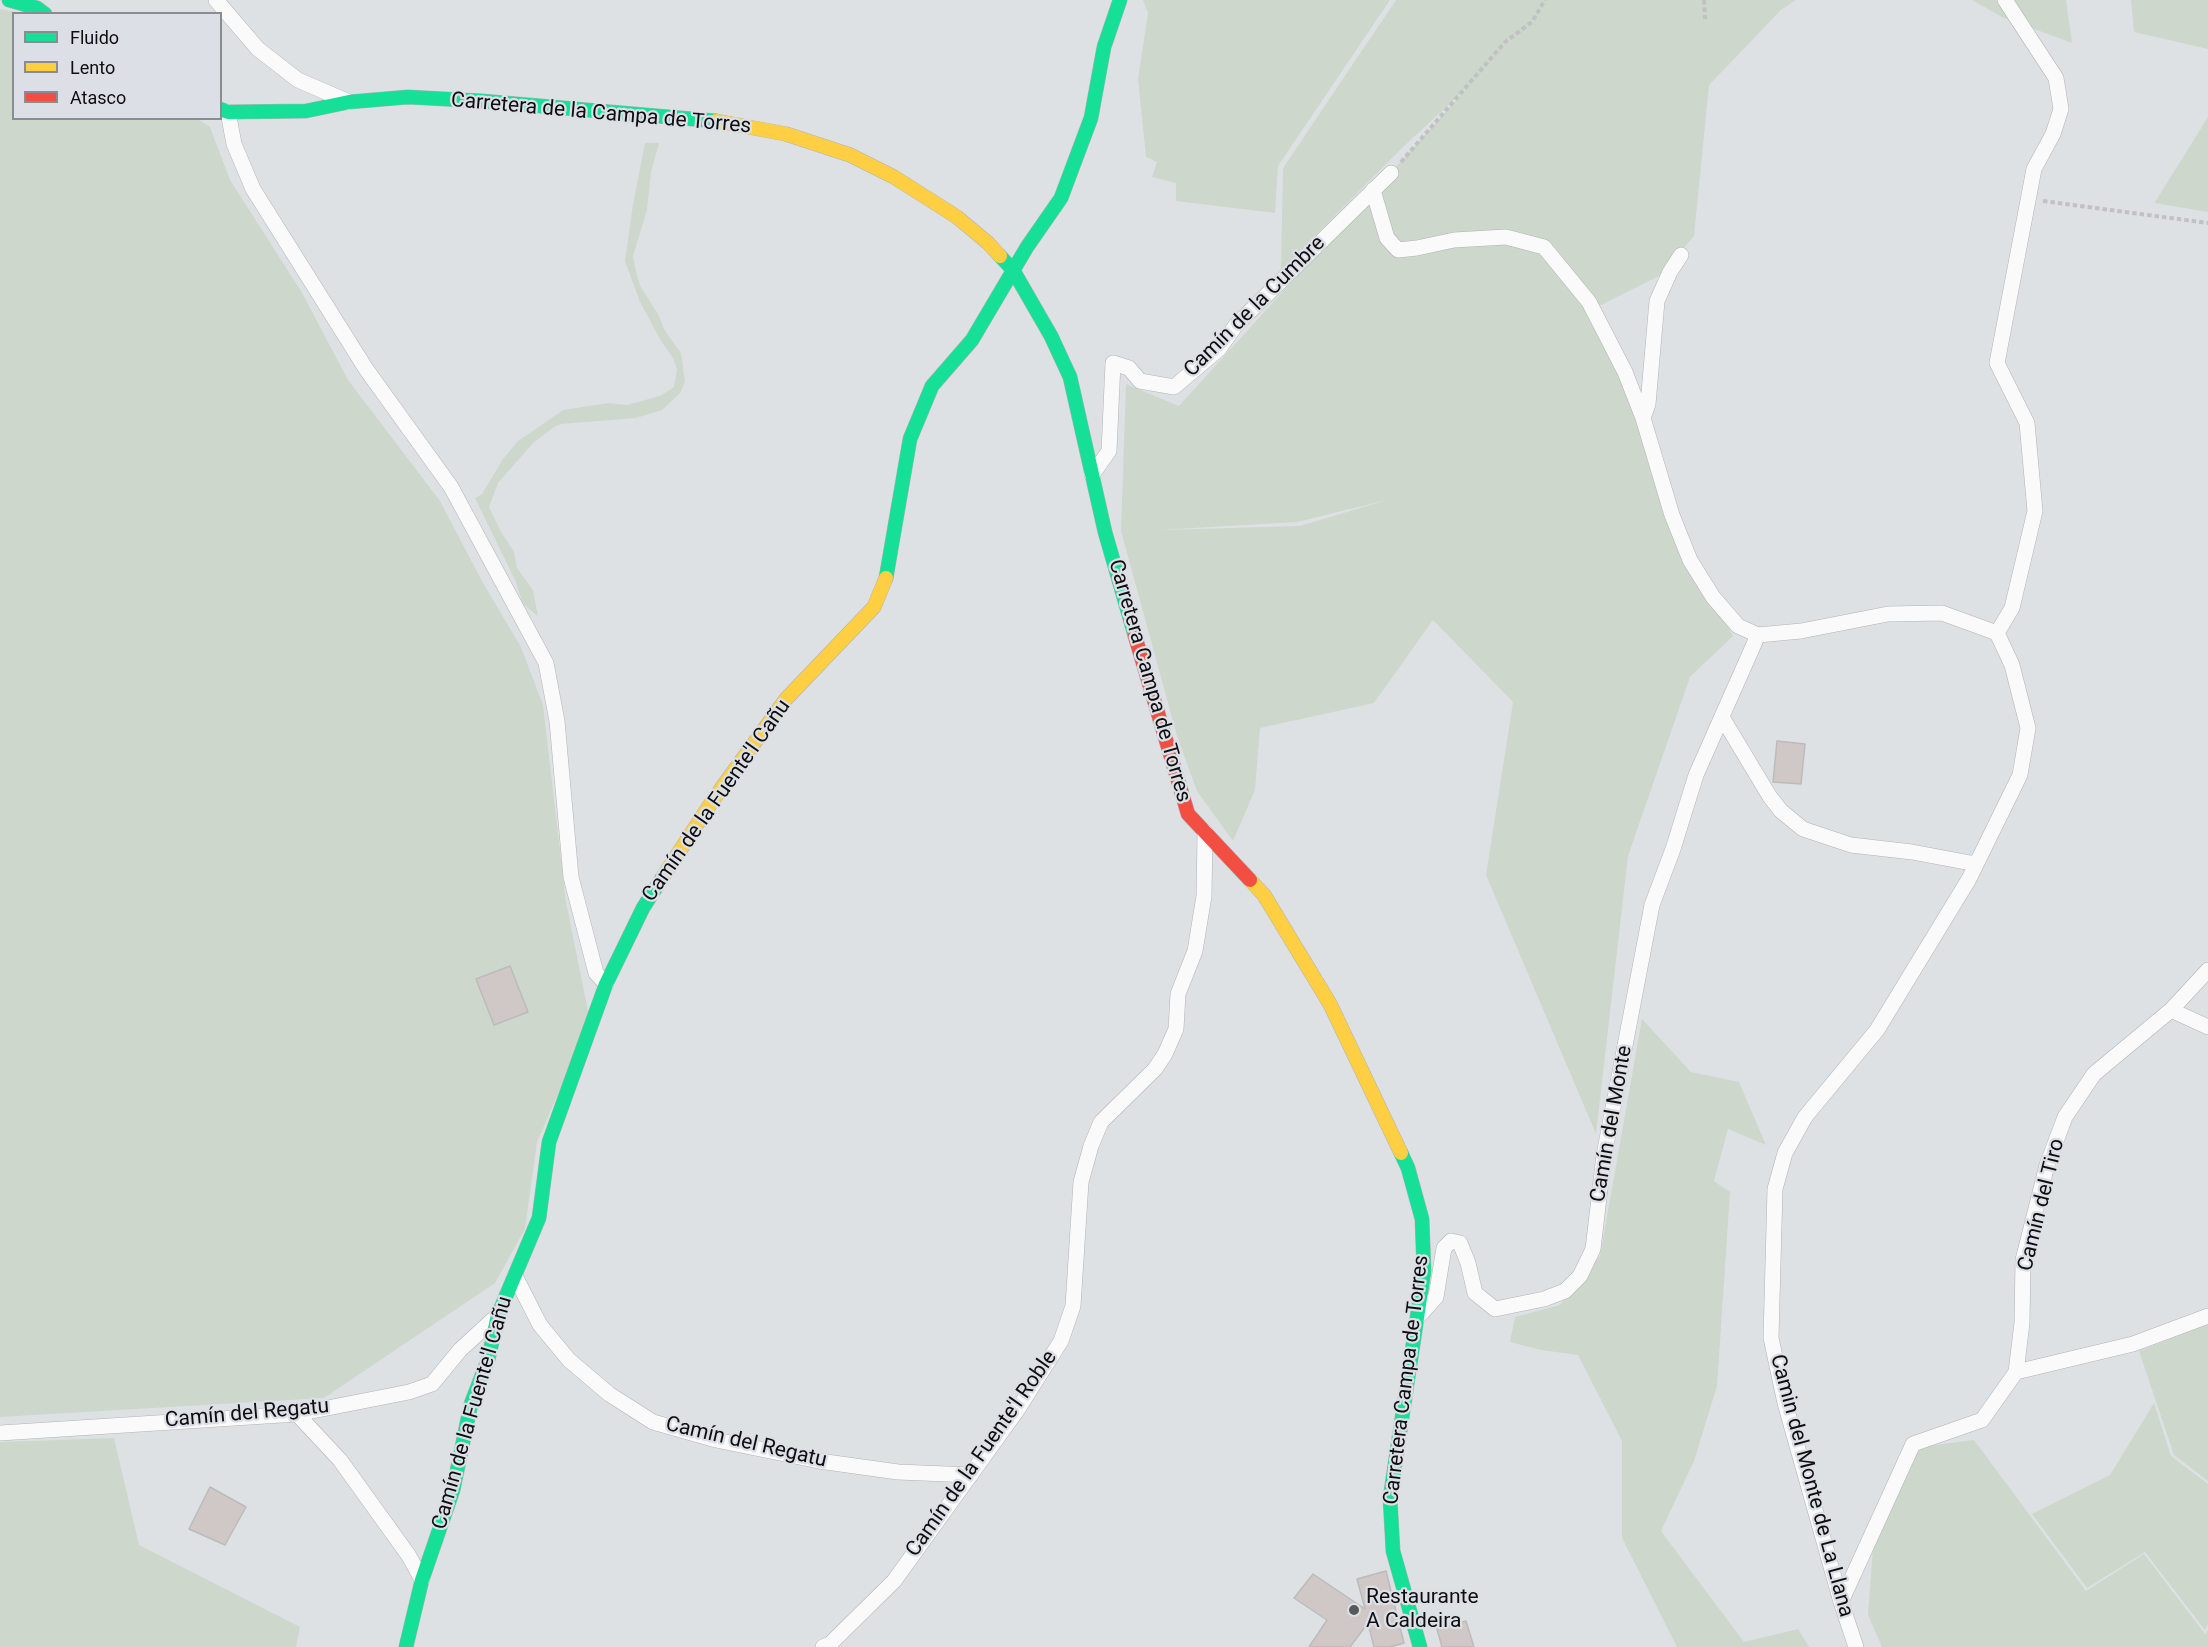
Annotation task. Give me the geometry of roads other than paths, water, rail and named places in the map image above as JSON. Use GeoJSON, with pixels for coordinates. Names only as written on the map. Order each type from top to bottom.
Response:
{"type":"FeatureCollection","features":[{"type":"Feature","properties":{"kind":"street"},"geometry":{"type":"LineString","coordinates":[[9,0],[37,8],[42,12]]}},
{"type":"Feature","properties":{"kind":"street"},"geometry":{"type":"LineString","coordinates":[[216,0],[258,49],[298,80],[349,102]]}},
{"type":"Feature","properties":{"kind":"street","name":"Camín de la Fuente'l Cañu"},"geometry":{"type":"LineString","coordinates":[[406,1647],[422,1580],[453,1490],[471,1404],[488,1360],[498,1314],[539,1218],[549,1142],[606,984],[642,908],[713,800],[786,699],[874,607],[887,576],[910,439],[932,386],[972,340],[1013,270],[1061,198],[1091,118],[1104,47],[1120,0]]}},
{"type":"Feature","properties":{"kind":"street"},"geometry":{"type":"LineString","coordinates":[[1373,190],[1387,238],[1398,250],[1454,240],[1506,237],[1544,247],[1588,302],[1621,363],[1643,418],[1672,515],[1690,560],[1713,597],[1738,626],[1758,635],[1801,631],[1888,614],[1942,613],[1997,633],[2012,608],[2035,511],[2026,423],[1997,363],[2034,170],[2053,134],[2061,109],[2056,78],[2005,0]]}},
{"type":"Feature","properties":{"kind":"street","name":"Carretera de la Campa de Torres"},"geometry":{"type":"LineString","coordinates":[[224,111],[306,111],[349,102],[408,98],[482,101],[718,121],[786,134],[850,155],[894,177],[957,217],[988,243],[1013,270]]}},
{"type":"Feature","properties":{"kind":"street"},"geometry":{"type":"LineString","coordinates":[[224,111],[234,144],[253,189],[366,369],[451,487],[546,663],[557,721],[571,877],[596,973],[606,984]]}},
{"type":"Feature","properties":{"kind":"street","name":"Camín de la Cumbre"},"geometry":{"type":"LineString","coordinates":[[1092,475],[1109,451],[1113,363],[1129,368],[1140,381],[1174,387],[1219,349],[1236,326],[1391,172]]}},
{"type":"Feature","properties":{"kind":"street"},"geometry":{"type":"LineString","coordinates":[[1643,418],[1648,404],[1657,301],[1670,272],[1682,255]]}},
{"type":"Feature","properties":{"kind":"street","name":"Carretera Campa de Torres"},"geometry":{"type":"LineString","coordinates":[[1013,270],[1051,336],[1070,377],[1105,532],[1162,734],[1188,814],[1264,895],[1330,1004],[1408,1168],[1422,1219],[1424,1271],[1419,1317],[1390,1498],[1393,1551],[1420,1647]]}},
{"type":"Feature","properties":{"kind":"street","name":"Camin del Monte de La Llana"},"geometry":{"type":"LineString","coordinates":[[1856,1647],[1841,1602],[1785,1403],[1771,1338],[1775,1190],[1785,1153],[1805,1117],[1877,1030],[1969,879],[2020,775],[2028,728],[2012,665],[1997,633]]}},
{"type":"Feature","properties":{"kind":"street"},"geometry":{"type":"LineString","coordinates":[[1758,635],[1722,717],[1770,797],[1781,811],[1803,829],[1851,844],[1976,864]]}},
{"type":"Feature","properties":{"kind":"street","name":"Camín del Monte"},"geometry":{"type":"LineString","coordinates":[[1419,1317],[1436,1297],[1444,1248],[1451,1241],[1460,1243],[1468,1263],[1475,1293],[1494,1309],[1544,1299],[1566,1290],[1580,1276],[1593,1249],[1604,1155],[1652,905],[1673,849],[1696,775],[1722,717]]}},
{"type":"Feature","properties":{"kind":"street","name":"Camín de la Fuente'l Roble"},"geometry":{"type":"LineString","coordinates":[[827,1646],[894,1581],[1018,1409],[1061,1341],[1073,1306],[1081,1182],[1091,1146],[1101,1122],[1155,1069],[1165,1054],[1176,1029],[1178,994],[1195,951],[1204,896],[1204,832]]}},
{"type":"Feature","properties":{"kind":"street","name":"Camín del Tiro"},"geometry":{"type":"LineString","coordinates":[[1841,1602],[1913,1444],[1982,1419],[2016,1372],[2022,1323],[2024,1260],[2047,1165],[2065,1117],[2094,1074],[2171,1010],[2208,970]]}},
{"type":"Feature","properties":{"kind":"street"},"geometry":{"type":"LineString","coordinates":[[2171,1010],[2208,1027]]}},
{"type":"Feature","properties":{"kind":"street","name":"Camín del Regatu"},"geometry":{"type":"LineString","coordinates":[[515,1276],[540,1324],[568,1360],[609,1394],[653,1422],[716,1440],[819,1461],[898,1472],[971,1475]]}},
{"type":"Feature","properties":{"kind":"street","name":"Camín del Regatu"},"geometry":{"type":"LineString","coordinates":[[0,1433],[297,1414],[409,1392],[432,1384],[460,1350],[498,1314]]}},
{"type":"Feature","properties":{"kind":"street"},"geometry":{"type":"LineString","coordinates":[[2016,1372],[2133,1344],[2208,1316]]}},
{"type":"Feature","properties":{"kind":"street"},"geometry":{"type":"LineString","coordinates":[[297,1414],[340,1460],[409,1556],[422,1580]]}},
{"type":"Feature","properties":{"kind":"place","name":"Restaurante A Caldeira"},"geometry":{"type":"Point","coordinates":[1354,1610]}}]}
